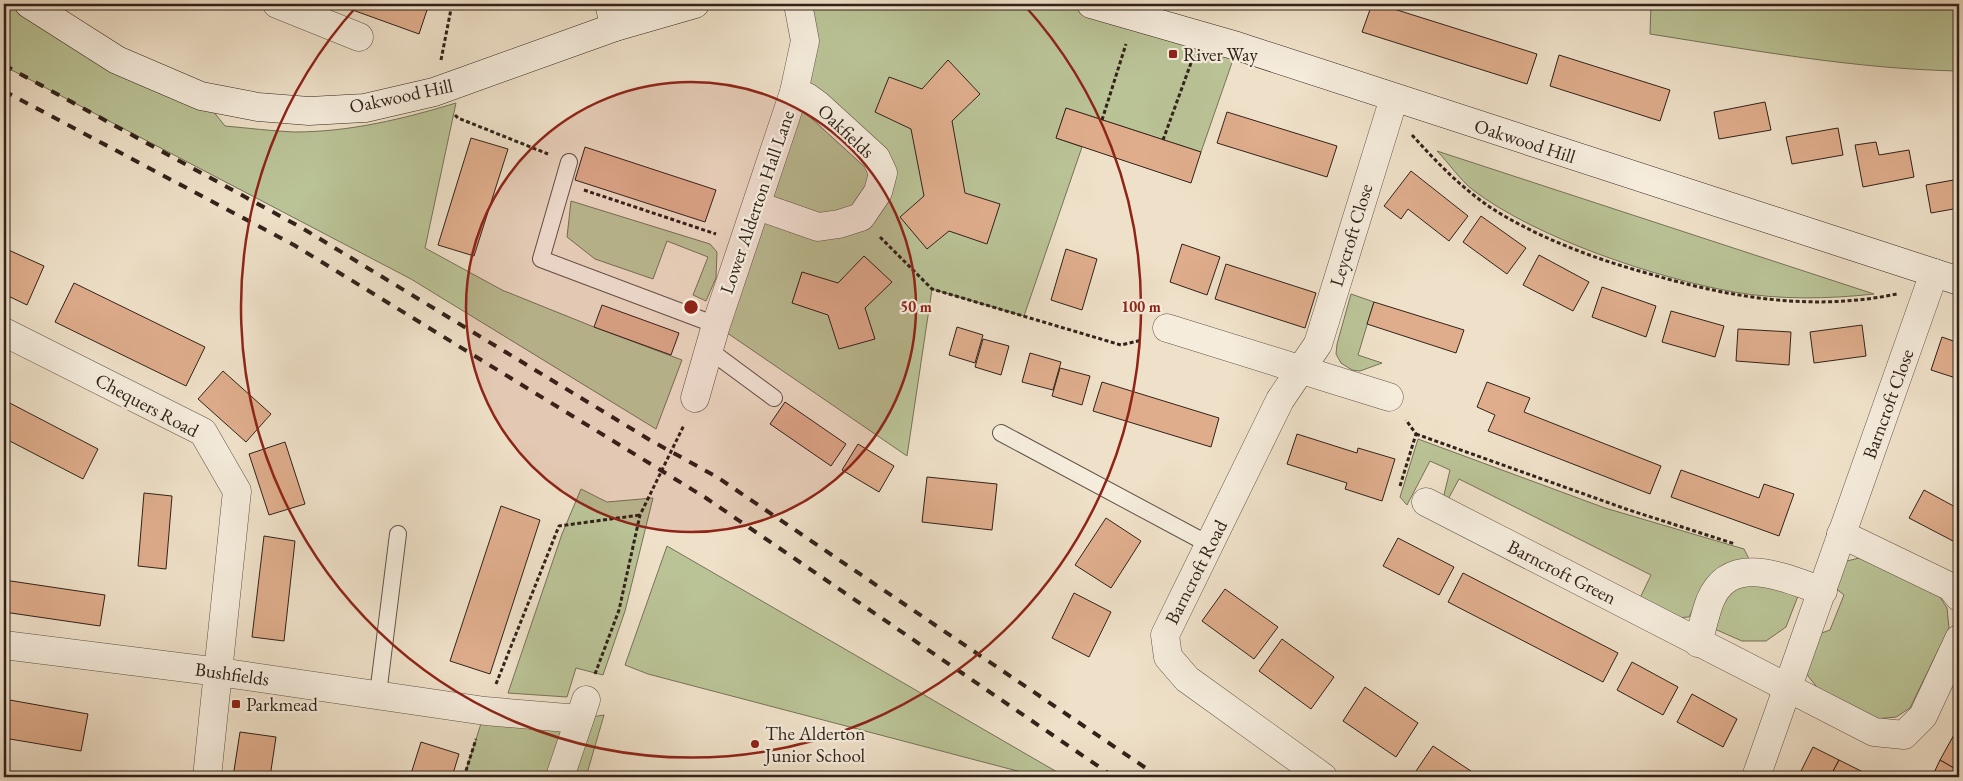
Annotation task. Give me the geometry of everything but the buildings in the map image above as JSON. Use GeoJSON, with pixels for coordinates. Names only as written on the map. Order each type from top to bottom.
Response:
{"type":"FeatureCollection","features":[{"type":"Feature","properties":{"kind":"street","name":"Oakwood Hill"},"geometry":{"type":"LineString","coordinates":[[28,4],[117,60],[202,96],[258,107],[308,111],[365,108],[434,92],[612,16],[695,4]]}},
{"type":"Feature","properties":{"kind":"street"},"geometry":{"type":"LineString","coordinates":[[277,4],[359,37]]}},
{"type":"Feature","properties":{"kind":"street","name":"Lower Alderton Hall Lane"},"geometry":{"type":"LineString","coordinates":[[695,398],[712,337],[758,206],[794,92],[805,41],[798,4]]}},
{"type":"Feature","properties":{"kind":"street","name":"Oakwood Hill"},"geometry":{"type":"LineString","coordinates":[[1090,4],[1201,35],[1947,277]]}},
{"type":"Feature","properties":{"kind":"street","name":"Oakfields"},"geometry":{"type":"LineString","coordinates":[[794,92],[807,97],[818,105],[876,158],[883,173],[878,192],[861,217]]}},
{"type":"Feature","properties":{"kind":"street","name":"Leycroft Close"},"geometry":{"type":"LineString","coordinates":[[1301,369],[1318,344],[1394,98]]}},
{"type":"Feature","properties":{"kind":"street"},"geometry":{"type":"LineString","coordinates":[[758,206],[818,228],[861,217]]}},
{"type":"Feature","properties":{"kind":"street","name":"Barncroft Close"},"geometry":{"type":"LineString","coordinates":[[1756,777],[1823,591],[1841,534],[1947,277]]}},
{"type":"Feature","properties":{"kind":"street"},"geometry":{"type":"LineString","coordinates":[[1167,328],[1389,397]]}},
{"type":"Feature","properties":{"kind":"street","name":"Chequers Road"},"geometry":{"type":"LineString","coordinates":[[4,332],[203,432],[237,491],[207,777]]}},
{"type":"Feature","properties":{"kind":"street","name":"Barncroft Road"},"geometry":{"type":"LineString","coordinates":[[1301,369],[1280,400],[1165,635],[1168,657],[1187,679],[1323,777]]}},
{"type":"Feature","properties":{"kind":"street","name":"Barncroft Green"},"geometry":{"type":"LineString","coordinates":[[1426,502],[1787,687]]}},
{"type":"Feature","properties":{"kind":"street"},"geometry":{"type":"LineString","coordinates":[[1841,534],[1951,586],[1959,597]]}},
{"type":"Feature","properties":{"kind":"street"},"geometry":{"type":"LineString","coordinates":[[1698,643],[1710,600],[1721,584],[1739,573],[1761,571],[1823,591]]}},
{"type":"Feature","properties":{"kind":"street"},"geometry":{"type":"LineString","coordinates":[[1787,687],[1874,732],[1904,735],[1922,716],[1959,639]]}},
{"type":"Feature","properties":{"kind":"street","name":"Bushfields"},"geometry":{"type":"LineString","coordinates":[[4,645],[218,672],[485,711],[583,710]]}},
{"type":"Feature","properties":{"kind":"street"},"geometry":{"type":"LineString","coordinates":[[560,777],[583,710]]}},
{"type":"Feature","properties":{"kind":"lane"},"geometry":{"type":"LineString","coordinates":[[569,162],[542,260],[712,337],[774,398]]}},
{"type":"Feature","properties":{"kind":"lane"},"geometry":{"type":"LineString","coordinates":[[1001,433],[1210,545]]}},
{"type":"Feature","properties":{"kind":"lane"},"geometry":{"type":"LineString","coordinates":[[378,694],[398,534]]}},
{"type":"Feature","properties":{"kind":"path"},"geometry":{"type":"LineString","coordinates":[[452,4],[434,92],[458,118],[569,162]]}},
{"type":"Feature","properties":{"kind":"path"},"geometry":{"type":"LineString","coordinates":[[1102,120],[1134,17]]}},
{"type":"Feature","properties":{"kind":"path"},"geometry":{"type":"LineString","coordinates":[[1163,140],[1201,35]]}},
{"type":"Feature","properties":{"kind":"path"},"geometry":{"type":"LineString","coordinates":[[1394,98],[1410,133],[1436,162],[1470,192],[1506,217],[1523,226],[1558,242],[1625,267],[1733,296],[1831,303],[1900,293],[1947,277]]}},
{"type":"Feature","properties":{"kind":"path"},"geometry":{"type":"LineString","coordinates":[[562,183],[745,243]]}},
{"type":"Feature","properties":{"kind":"path"},"geometry":{"type":"LineString","coordinates":[[861,217],[932,289],[1121,345],[1148,338],[1167,328]]}},
{"type":"Feature","properties":{"kind":"path"},"geometry":{"type":"LineString","coordinates":[[1389,397],[1416,434],[1626,509],[1751,549],[1761,571]]}},
{"type":"Feature","properties":{"kind":"path"},"geometry":{"type":"LineString","coordinates":[[583,710],[619,610],[640,515],[681,433],[695,398]]}},
{"type":"Feature","properties":{"kind":"path"},"geometry":{"type":"LineString","coordinates":[[1399,489],[1416,434]]}},
{"type":"Feature","properties":{"kind":"path"},"geometry":{"type":"LineString","coordinates":[[464,777],[485,711],[559,526],[640,515]]}},
{"type":"Feature","properties":{"kind":"green space"},"geometry":{"type":"Polygon","coordinates":[[[4,4],[28,4],[201,96],[225,126],[294,132],[335,130],[376,124],[456,103],[425,248],[502,290],[682,360],[656,429],[411,279],[4,66],[4,4]]]}},
{"type":"Feature","properties":{"kind":"green space"},"geometry":{"type":"Polygon","coordinates":[[[803,4],[1073,4],[1236,51],[1201,152],[1066,108],[1056,138],[1082,147],[1024,316],[932,289],[907,456],[720,328],[760,213],[843,228],[888,171],[799,90],[803,4]]]}},
{"type":"Feature","properties":{"kind":"green space"},"geometry":{"type":"Polygon","coordinates":[[[1651,4],[1959,4],[1959,71],[1842,63],[1650,34],[1651,4]]]}},
{"type":"Feature","properties":{"kind":"green space"},"geometry":{"type":"Polygon","coordinates":[[[794,92],[883,173],[839,224],[758,206],[794,92]]]}},
{"type":"Feature","properties":{"kind":"green space"},"geometry":{"type":"Polygon","coordinates":[[[1437,151],[1874,294],[1804,298],[1751,295],[1703,286],[1634,266],[1563,240],[1499,208],[1468,186],[1437,151]]]}},
{"type":"Feature","properties":{"kind":"green space"},"geometry":{"type":"Polygon","coordinates":[[[571,201],[710,244],[717,252],[716,278],[706,301],[693,295],[708,257],[667,241],[653,279],[595,259],[567,237],[571,201]]]}},
{"type":"Feature","properties":{"kind":"green space"},"geometry":{"type":"Polygon","coordinates":[[[1351,294],[1374,302],[1358,355],[1382,363],[1360,371],[1352,370],[1341,363],[1336,354],[1351,294]]]}},
{"type":"Feature","properties":{"kind":"green space"},"geometry":{"type":"Polygon","coordinates":[[[1418,439],[1605,508],[1744,549],[1751,563],[1701,593],[1689,617],[1675,618],[1639,600],[1651,575],[1459,479],[1446,503],[1443,499],[1450,470],[1430,461],[1407,505],[1400,497],[1418,439]]]}},
{"type":"Feature","properties":{"kind":"green space"},"geometry":{"type":"Polygon","coordinates":[[[581,489],[607,502],[653,498],[625,611],[603,675],[576,668],[567,697],[508,693],[562,534],[581,489]]]}},
{"type":"Feature","properties":{"kind":"green space"},"geometry":{"type":"Polygon","coordinates":[[[667,546],[1066,777],[1030,777],[1025,773],[648,674],[625,665],[667,546]]]}},
{"type":"Feature","properties":{"kind":"green space"},"geometry":{"type":"Polygon","coordinates":[[[1859,558],[1938,594],[1947,608],[1949,628],[1910,708],[1896,717],[1875,719],[1820,691],[1808,676],[1806,667],[1816,635],[1830,630],[1844,595],[1834,587],[1839,567],[1847,561],[1859,558]]]}},
{"type":"Feature","properties":{"kind":"green space"},"geometry":{"type":"Polygon","coordinates":[[[1758,582],[1798,596],[1786,627],[1766,641],[1742,641],[1710,627],[1734,586],[1758,582]]]}},
{"type":"Feature","properties":{"kind":"green space"},"geometry":{"type":"Polygon","coordinates":[[[485,711],[579,719],[604,715],[586,777],[464,777],[485,711]]]}},
{"type":"Feature","properties":{"kind":"railway"},"geometry":{"type":"LineString","coordinates":[[4,65],[302,228],[650,440],[717,477],[1159,777]]}},
{"type":"Feature","properties":{"kind":"railway"},"geometry":{"type":"LineString","coordinates":[[4,91],[294,245],[706,498],[1114,777]]}},
{"type":"Feature","properties":{"kind":"place","name":"River Way"},"geometry":{"type":"Point","coordinates":[1173,54]}},
{"type":"Feature","properties":{"kind":"place","name":"Parkmead"},"geometry":{"type":"Point","coordinates":[236,704]}},
{"type":"Feature","properties":{"kind":"place","name":"The Alderton Junior School"},"geometry":{"type":"Point","coordinates":[755,744]}}]}
